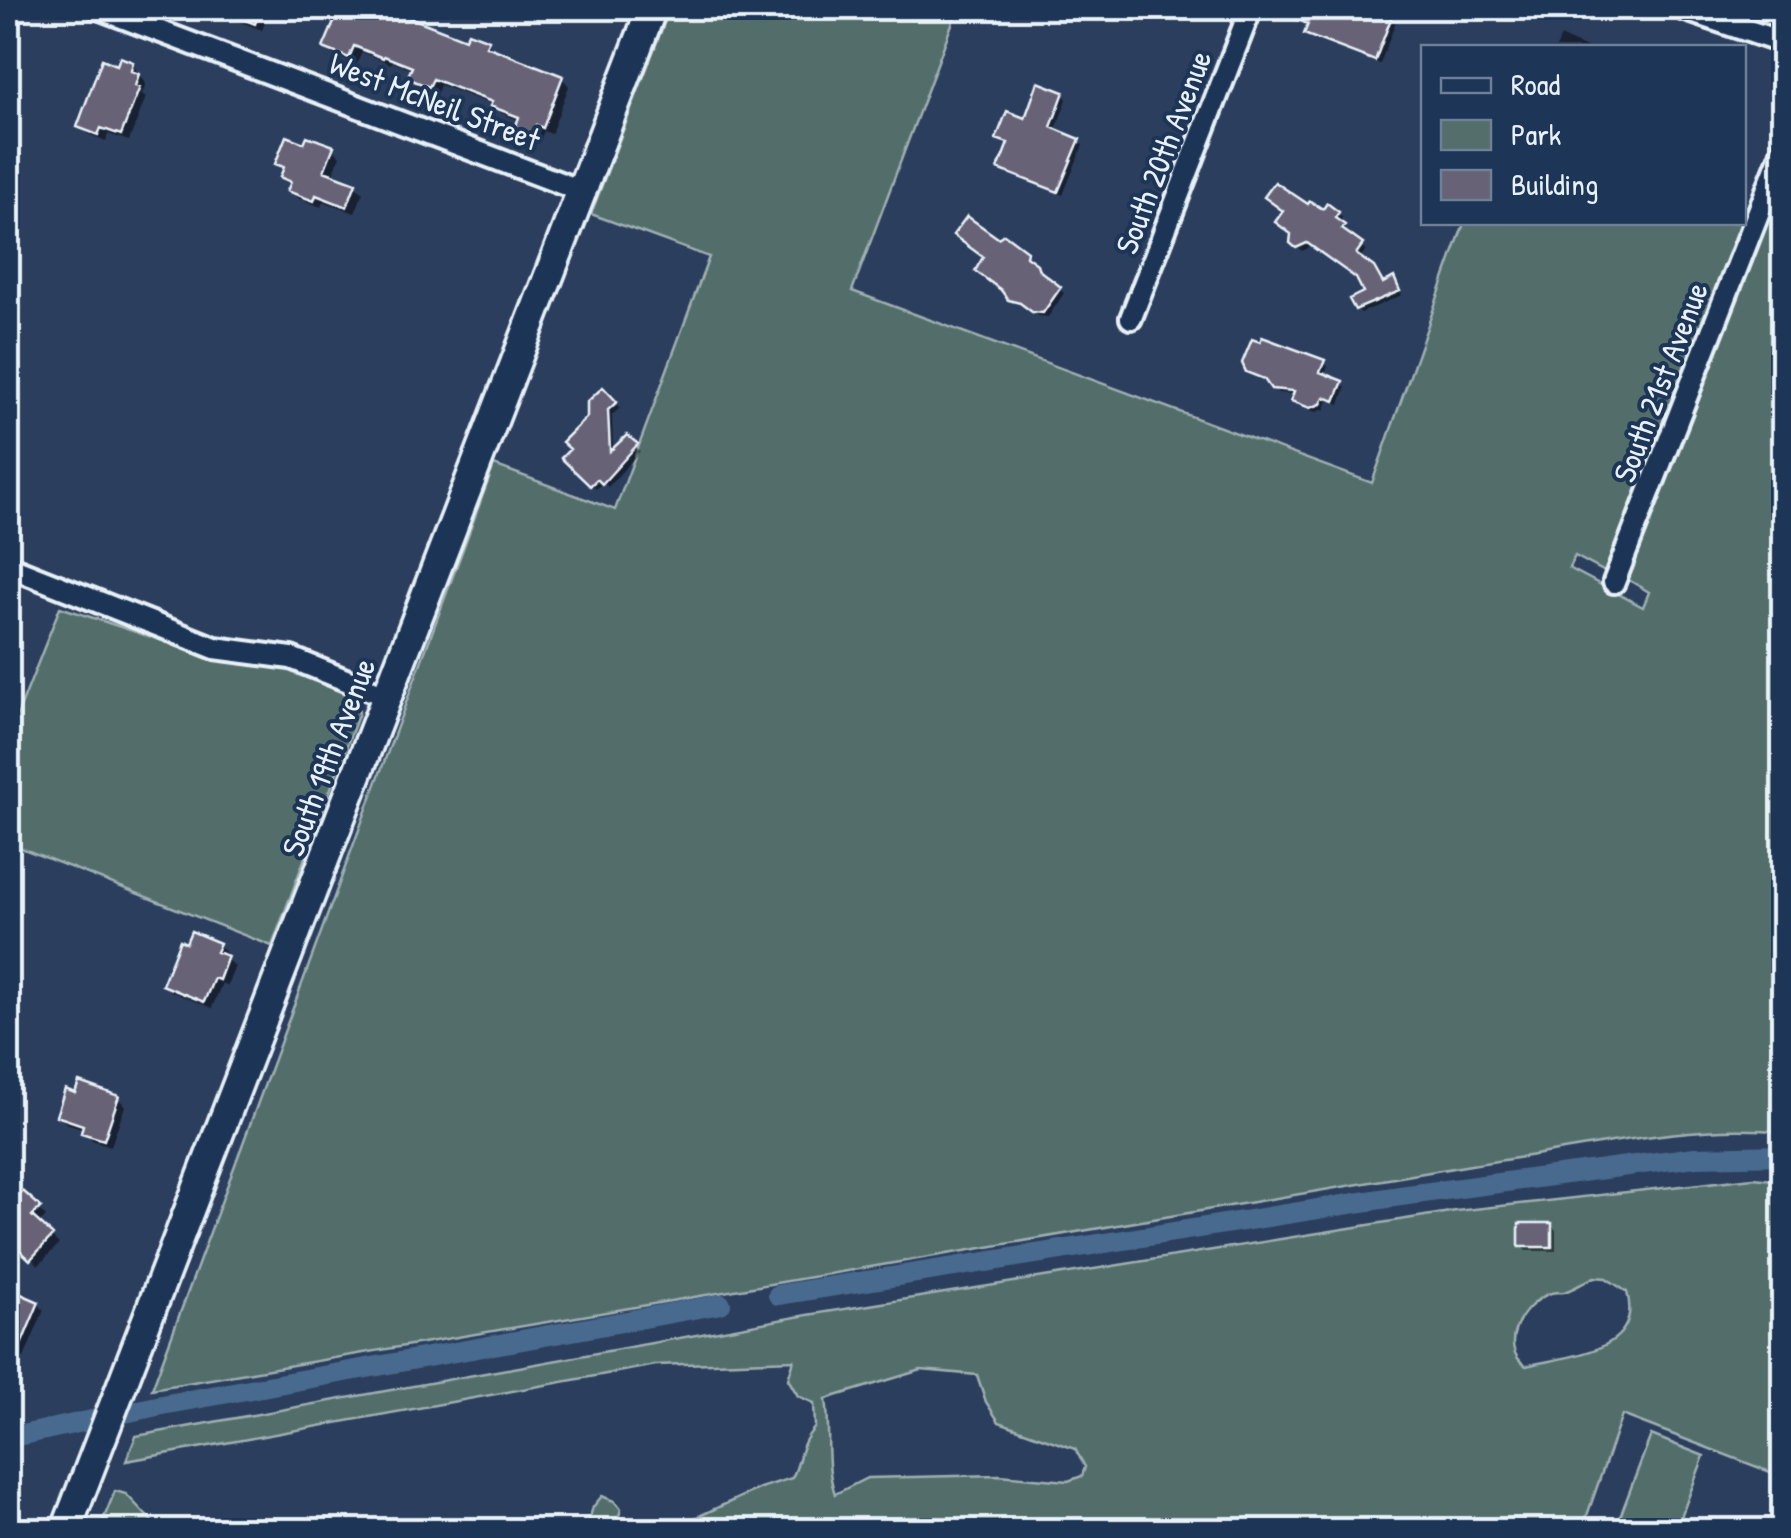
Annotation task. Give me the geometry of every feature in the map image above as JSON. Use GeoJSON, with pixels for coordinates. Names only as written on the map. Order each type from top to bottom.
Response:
{"type":"FeatureCollection","features":[{"type":"Feature","properties":{"kind":"street","name":"West McNeil Street"},"geometry":{"type":"LineString","coordinates":[[98,8],[581,191]]}},
{"type":"Feature","properties":{"kind":"street","name":"South 19th Avenue"},"geometry":{"type":"LineString","coordinates":[[66,1530],[652,8]]}},
{"type":"Feature","properties":{"kind":"street","name":"South 20th Avenue"},"geometry":{"type":"LineString","coordinates":[[1131,318],[1251,8]]}},
{"type":"Feature","properties":{"kind":"street"},"geometry":{"type":"LineString","coordinates":[[1680,8],[1784,43]]}},
{"type":"Feature","properties":{"kind":"street","name":"South 21st Avenue"},"geometry":{"type":"LineString","coordinates":[[1614,582],[1784,147]]}},
{"type":"Feature","properties":{"kind":"street"},"geometry":{"type":"LineString","coordinates":[[8,566],[215,648],[291,658],[388,698]]}},
{"type":"Feature","properties":{"kind":"green space"},"geometry":{"type":"Polygon","coordinates":[[[670,8],[958,8],[852,291],[1372,483],[1463,225],[1746,225],[1605,572],[1575,556],[1569,568],[1643,607],[1649,592],[1627,579],[1783,173],[1783,1132],[1707,1131],[1627,1140],[152,1389],[494,465],[615,510],[709,257],[591,214],[670,8]]]}},
{"type":"Feature","properties":{"kind":"green space"},"geometry":{"type":"Polygon","coordinates":[[[60,607],[227,662],[290,670],[356,696],[359,713],[272,946],[8,843],[8,739],[60,607]]]}},
{"type":"Feature","properties":{"kind":"green space"},"geometry":{"type":"Polygon","coordinates":[[[1753,1178],[1783,1181],[1783,1477],[1622,1415],[1582,1530],[669,1530],[760,1488],[792,1478],[815,1427],[814,1403],[798,1396],[788,1379],[794,1360],[656,1365],[126,1461],[136,1436],[807,1315],[1456,1211],[1753,1178]],[[1594,1277],[1568,1291],[1548,1294],[1522,1317],[1513,1338],[1518,1358],[1526,1366],[1599,1348],[1624,1328],[1629,1312],[1627,1292],[1606,1278],[1594,1277]],[[921,1370],[826,1399],[835,1494],[867,1478],[999,1475],[1068,1481],[1082,1476],[1085,1467],[1075,1449],[999,1422],[986,1402],[977,1375],[921,1370]]]}},
{"type":"Feature","properties":{"kind":"green space"},"geometry":{"type":"Polygon","coordinates":[[[1651,1435],[1704,1456],[1676,1530],[1615,1530],[1651,1435]]]}},
{"type":"Feature","properties":{"kind":"green space"},"geometry":{"type":"Polygon","coordinates":[[[115,1491],[126,1494],[160,1530],[99,1530],[115,1491]]]}},
{"type":"Feature","properties":{"kind":"green space"},"geometry":{"type":"Polygon","coordinates":[[[602,1496],[621,1509],[615,1530],[586,1530],[593,1507],[602,1496]]]}},
{"type":"Feature","properties":{"kind":"building"},"geometry":{"type":"Polygon","coordinates":[[[214,8],[261,8],[255,24],[214,8]]]}},
{"type":"Feature","properties":{"kind":"building"},"geometry":{"type":"Polygon","coordinates":[[[340,8],[404,8],[401,14],[465,39],[468,32],[489,40],[486,46],[563,76],[543,128],[536,125],[533,134],[515,128],[519,117],[490,106],[492,102],[433,79],[429,87],[407,78],[412,67],[384,56],[354,46],[349,58],[323,48],[340,8]]]}},
{"type":"Feature","properties":{"kind":"building"},"geometry":{"type":"Polygon","coordinates":[[[1268,8],[1395,8],[1375,61],[1304,34],[1308,24],[1268,8]]]}},
{"type":"Feature","properties":{"kind":"building"},"geometry":{"type":"Polygon","coordinates":[[[120,57],[133,62],[131,71],[139,74],[135,86],[140,87],[121,135],[101,128],[98,135],[77,127],[102,59],[117,65],[120,57]]]}},
{"type":"Feature","properties":{"kind":"building"},"geometry":{"type":"Polygon","coordinates":[[[1038,82],[1064,92],[1051,127],[1080,139],[1058,192],[998,169],[1008,143],[996,139],[1007,111],[1025,118],[1038,82]]]}},
{"type":"Feature","properties":{"kind":"building"},"geometry":{"type":"Polygon","coordinates":[[[286,136],[304,143],[307,136],[334,146],[324,171],[356,183],[347,207],[316,195],[314,201],[287,191],[291,182],[280,177],[284,167],[275,164],[286,136]]]}},
{"type":"Feature","properties":{"kind":"building"},"geometry":{"type":"Polygon","coordinates":[[[1275,182],[1308,204],[1310,201],[1323,209],[1327,203],[1339,212],[1335,218],[1345,225],[1342,229],[1363,244],[1356,254],[1374,267],[1383,283],[1394,277],[1400,291],[1355,310],[1349,299],[1363,292],[1356,278],[1307,243],[1296,248],[1290,243],[1291,234],[1275,222],[1283,211],[1264,197],[1275,182]]]}},
{"type":"Feature","properties":{"kind":"building"},"geometry":{"type":"Polygon","coordinates":[[[967,216],[998,238],[1004,234],[1027,251],[1026,256],[1039,270],[1061,287],[1043,313],[1008,300],[975,271],[983,257],[953,235],[967,216]]]}},
{"type":"Feature","properties":{"kind":"building"},"geometry":{"type":"Polygon","coordinates":[[[1262,337],[1325,360],[1320,372],[1343,381],[1335,401],[1324,397],[1321,404],[1310,408],[1291,401],[1294,391],[1271,389],[1264,379],[1246,372],[1242,363],[1252,339],[1260,342],[1262,337]]]}},
{"type":"Feature","properties":{"kind":"building"},"geometry":{"type":"Polygon","coordinates":[[[603,387],[617,402],[608,410],[610,451],[627,435],[638,444],[602,484],[597,479],[590,486],[561,458],[570,449],[562,442],[587,417],[587,402],[603,387]]]}},
{"type":"Feature","properties":{"kind":"building"},"geometry":{"type":"Polygon","coordinates":[[[191,931],[220,943],[216,952],[228,956],[219,980],[214,978],[204,1002],[162,985],[180,940],[186,943],[191,931]]]}},
{"type":"Feature","properties":{"kind":"building"},"geometry":{"type":"Polygon","coordinates":[[[79,1082],[119,1096],[104,1140],[81,1133],[83,1125],[56,1116],[65,1089],[75,1093],[79,1082]]]}},
{"type":"Feature","properties":{"kind":"building"},"geometry":{"type":"Polygon","coordinates":[[[23,1191],[41,1207],[32,1216],[53,1235],[30,1260],[8,1239],[8,1208],[23,1191]]]}},
{"type":"Feature","properties":{"kind":"building"},"geometry":{"type":"Polygon","coordinates":[[[1519,1223],[1552,1223],[1552,1247],[1519,1247],[1519,1223]]]}},
{"type":"Feature","properties":{"kind":"building"},"geometry":{"type":"Polygon","coordinates":[[[14,1291],[39,1302],[8,1376],[8,1306],[14,1291]]]}},
{"type":"Feature","properties":{"kind":"waterway"},"geometry":{"type":"LineString","coordinates":[[778,1295],[1400,1196],[1695,1157],[1784,1155]]}},
{"type":"Feature","properties":{"kind":"waterway"},"geometry":{"type":"LineString","coordinates":[[8,1438],[162,1405],[721,1304]]}}]}
